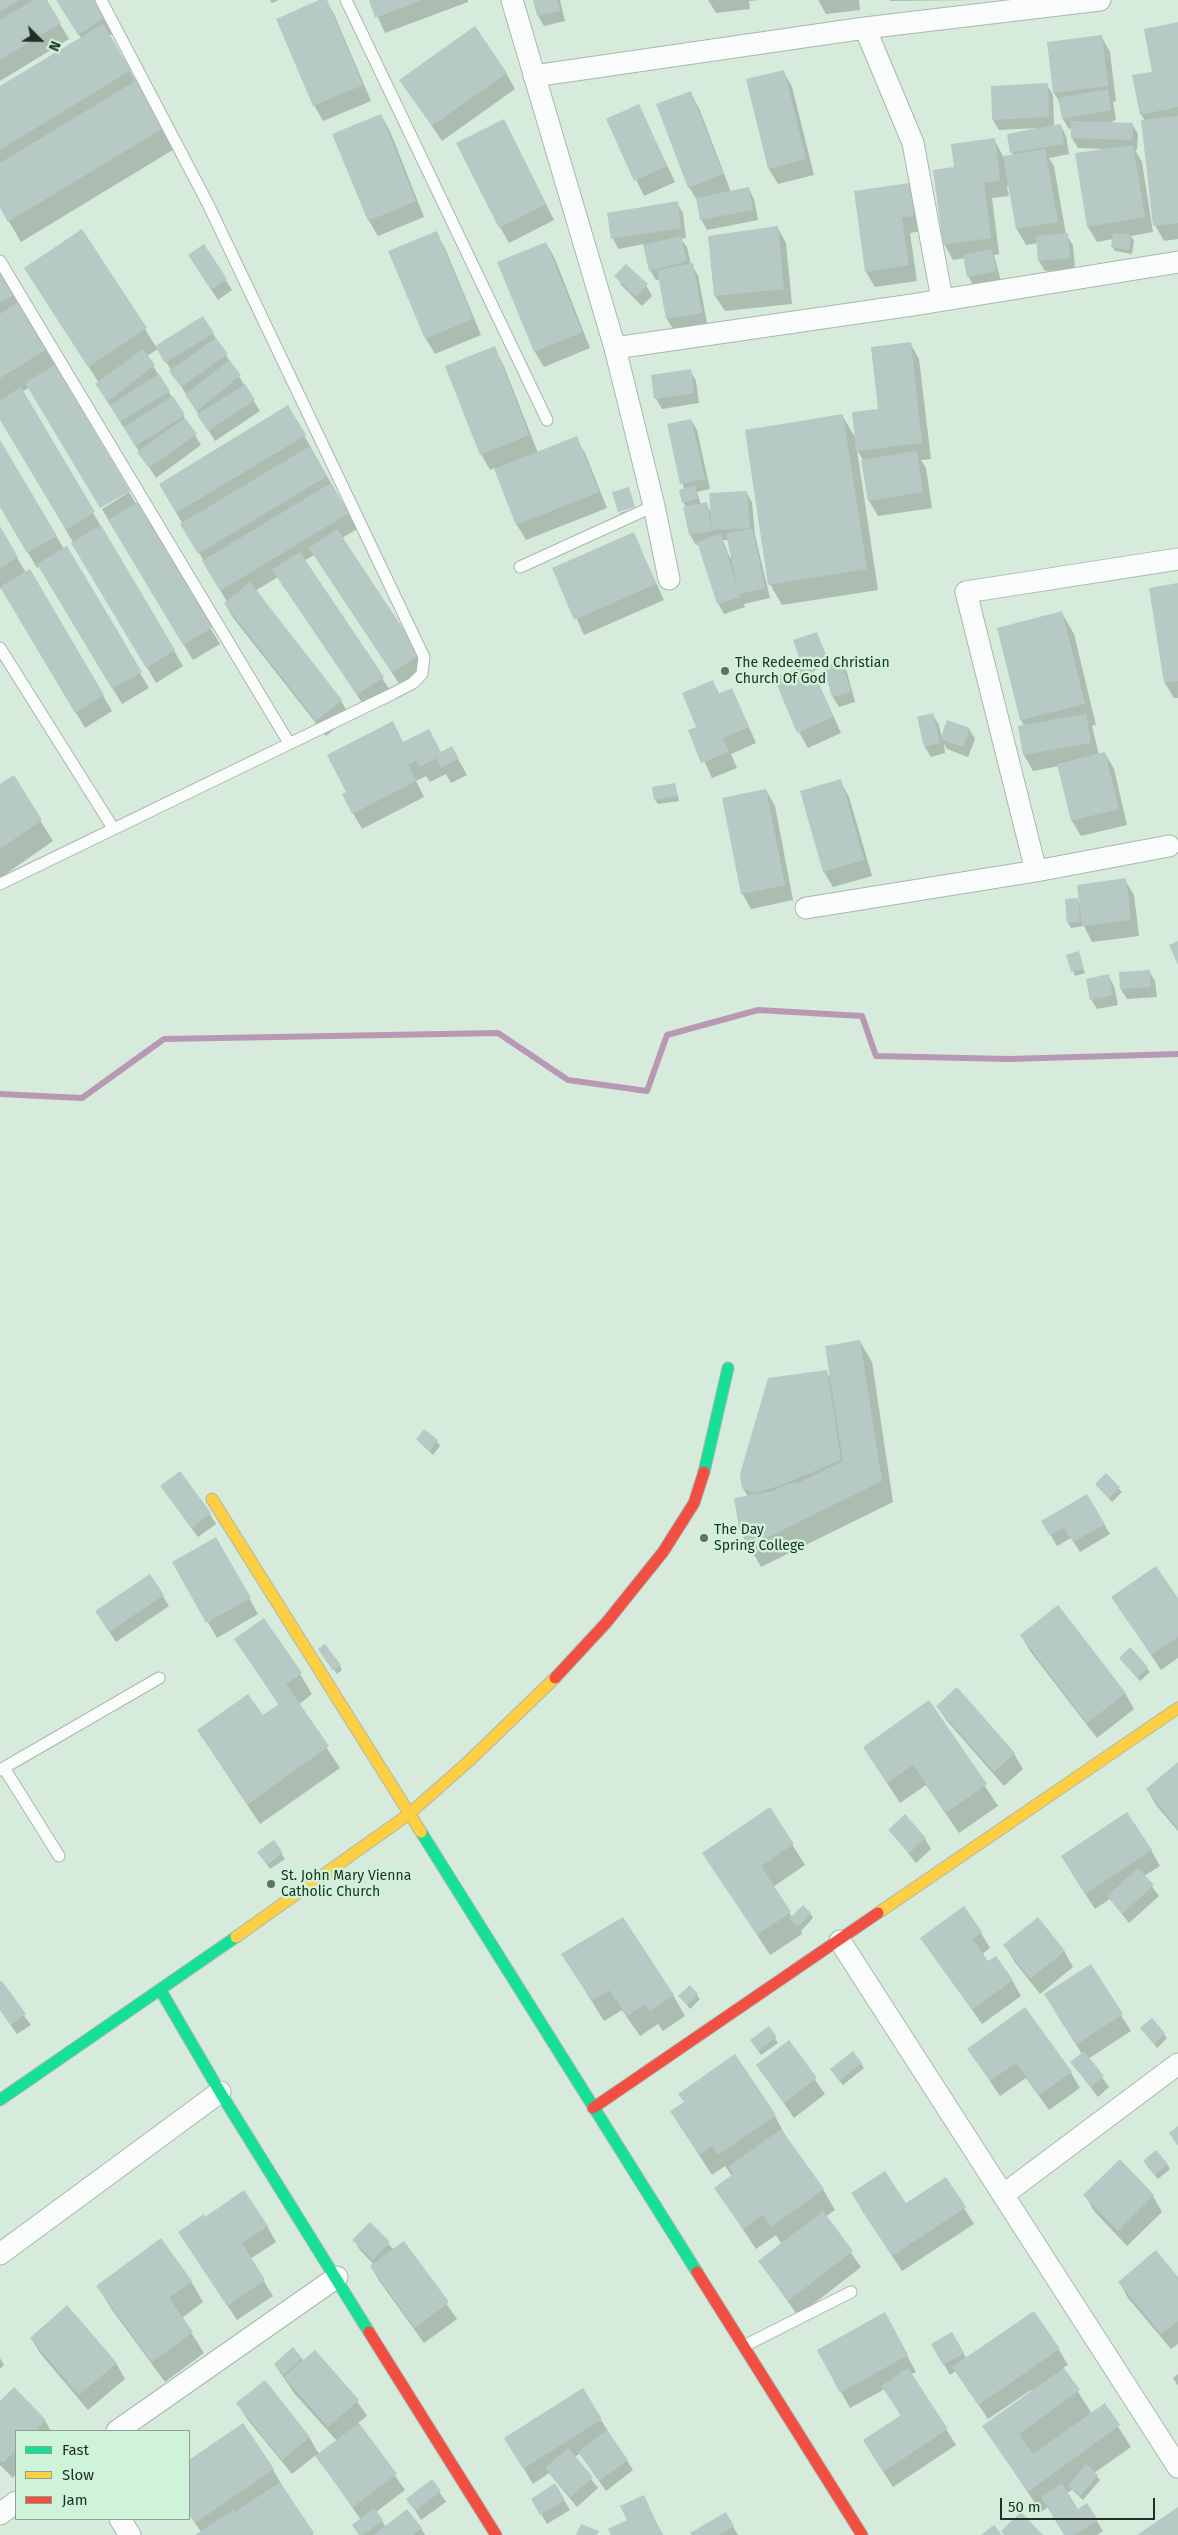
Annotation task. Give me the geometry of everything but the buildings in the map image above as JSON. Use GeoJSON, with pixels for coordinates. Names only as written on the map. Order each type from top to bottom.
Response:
{"type":"FeatureCollection","features":[{"type":"Feature","properties":{"kind":"street"},"geometry":{"type":"LineString","coordinates":[[512,0],[615,348],[654,506],[669,579]]}},
{"type":"Feature","properties":{"kind":"street"},"geometry":{"type":"LineString","coordinates":[[534,76],[865,28],[1100,0]]}},
{"type":"Feature","properties":{"kind":"street"},"geometry":{"type":"LineString","coordinates":[[865,28],[913,143],[942,299]]}},
{"type":"Feature","properties":{"kind":"street"},"geometry":{"type":"LineString","coordinates":[[615,348],[1178,262]]}},
{"type":"Feature","properties":{"kind":"street"},"geometry":{"type":"LineString","coordinates":[[1036,871],[966,592],[1178,559]]}},
{"type":"Feature","properties":{"kind":"street"},"geometry":{"type":"LineString","coordinates":[[806,908],[1036,871],[1169,846]]}},
{"type":"Feature","properties":{"kind":"street"},"geometry":{"type":"LineString","coordinates":[[0,2100],[161,1991],[409,1814],[541,1693],[606,1623],[663,1552],[694,1503],[709,1456],[728,1368]]}},
{"type":"Feature","properties":{"kind":"street"},"geometry":{"type":"LineString","coordinates":[[212,1499],[862,2535]]}},
{"type":"Feature","properties":{"kind":"street"},"geometry":{"type":"LineString","coordinates":[[593,2108],[840,1941],[1178,1708]]}},
{"type":"Feature","properties":{"kind":"street"},"geometry":{"type":"LineString","coordinates":[[840,1941],[1178,2467]]}},
{"type":"Feature","properties":{"kind":"street"},"geometry":{"type":"LineString","coordinates":[[161,1991],[220,2092],[496,2535]]}},
{"type":"Feature","properties":{"kind":"street"},"geometry":{"type":"LineString","coordinates":[[1003,2195],[1178,2064]]}},
{"type":"Feature","properties":{"kind":"street"},"geometry":{"type":"LineString","coordinates":[[0,2254],[220,2092]]}},
{"type":"Feature","properties":{"kind":"street"},"geometry":{"type":"LineString","coordinates":[[118,2430],[337,2278]]}},
{"type":"Feature","properties":{"kind":"street"},"geometry":{"type":"LineString","coordinates":[[0,2514],[15,2503]]}},
{"type":"Feature","properties":{"kind":"street"},"geometry":{"type":"LineString","coordinates":[[121,2520],[130,2535]]}},
{"type":"Feature","properties":{"kind":"lane"},"geometry":{"type":"LineString","coordinates":[[0,884],[413,683],[422,674],[424,657],[208,202],[101,0]]}},
{"type":"Feature","properties":{"kind":"lane"},"geometry":{"type":"LineString","coordinates":[[346,0],[547,420]]}},
{"type":"Feature","properties":{"kind":"lane"},"geometry":{"type":"LineString","coordinates":[[0,261],[289,744]]}},
{"type":"Feature","properties":{"kind":"lane"},"geometry":{"type":"LineString","coordinates":[[520,567],[654,506]]}},
{"type":"Feature","properties":{"kind":"lane"},"geometry":{"type":"LineString","coordinates":[[0,648],[113,828]]}},
{"type":"Feature","properties":{"kind":"lane"},"geometry":{"type":"LineString","coordinates":[[59,1856],[2,1769],[159,1678]]}},
{"type":"Feature","properties":{"kind":"lane"},"geometry":{"type":"LineString","coordinates":[[743,2347],[852,2292]]}},
{"type":"Feature","properties":{"kind":"waterway"},"geometry":{"type":"LineString","coordinates":[[0,1094],[82,1098],[164,1039],[498,1033],[568,1080],[647,1091],[667,1035],[758,1010],[862,1016],[876,1056],[1009,1059],[1178,1054]]}},
{"type":"Feature","properties":{"kind":"traffic: fast"},"geometry":{"type":"LineString","coordinates":[[704,1472],[728,1368]]}},
{"type":"Feature","properties":{"kind":"traffic: fast"},"geometry":{"type":"LineString","coordinates":[[421,1832],[697,2272]]}},
{"type":"Feature","properties":{"kind":"traffic: fast"},"geometry":{"type":"LineString","coordinates":[[0,2100],[236,1937]]}},
{"type":"Feature","properties":{"kind":"traffic: fast"},"geometry":{"type":"LineString","coordinates":[[161,1991],[220,2092],[369,2332]]}},
{"type":"Feature","properties":{"kind":"traffic: slow"},"geometry":{"type":"LineString","coordinates":[[212,1499],[421,1832]]}},
{"type":"Feature","properties":{"kind":"traffic: slow"},"geometry":{"type":"LineString","coordinates":[[236,1937],[409,1814],[469,1761],[555,1678]]}},
{"type":"Feature","properties":{"kind":"traffic: slow"},"geometry":{"type":"LineString","coordinates":[[878,1913],[1178,1708]]}},
{"type":"Feature","properties":{"kind":"traffic: jam"},"geometry":{"type":"LineString","coordinates":[[555,1678],[606,1623],[663,1552],[694,1503],[704,1472]]}},
{"type":"Feature","properties":{"kind":"traffic: jam"},"geometry":{"type":"LineString","coordinates":[[593,2108],[878,1913]]}},
{"type":"Feature","properties":{"kind":"traffic: jam"},"geometry":{"type":"LineString","coordinates":[[697,2272],[862,2535]]}},
{"type":"Feature","properties":{"kind":"traffic: jam"},"geometry":{"type":"LineString","coordinates":[[369,2332],[496,2535]]}},
{"type":"Feature","properties":{"kind":"place","name":"The Redeemed Christian Church Of God"},"geometry":{"type":"Point","coordinates":[725,671]}},
{"type":"Feature","properties":{"kind":"place","name":"The Day Spring College"},"geometry":{"type":"Point","coordinates":[704,1538]}},
{"type":"Feature","properties":{"kind":"place","name":"St. John Mary Vienna Catholic Church"},"geometry":{"type":"Point","coordinates":[271,1884]}}]}
